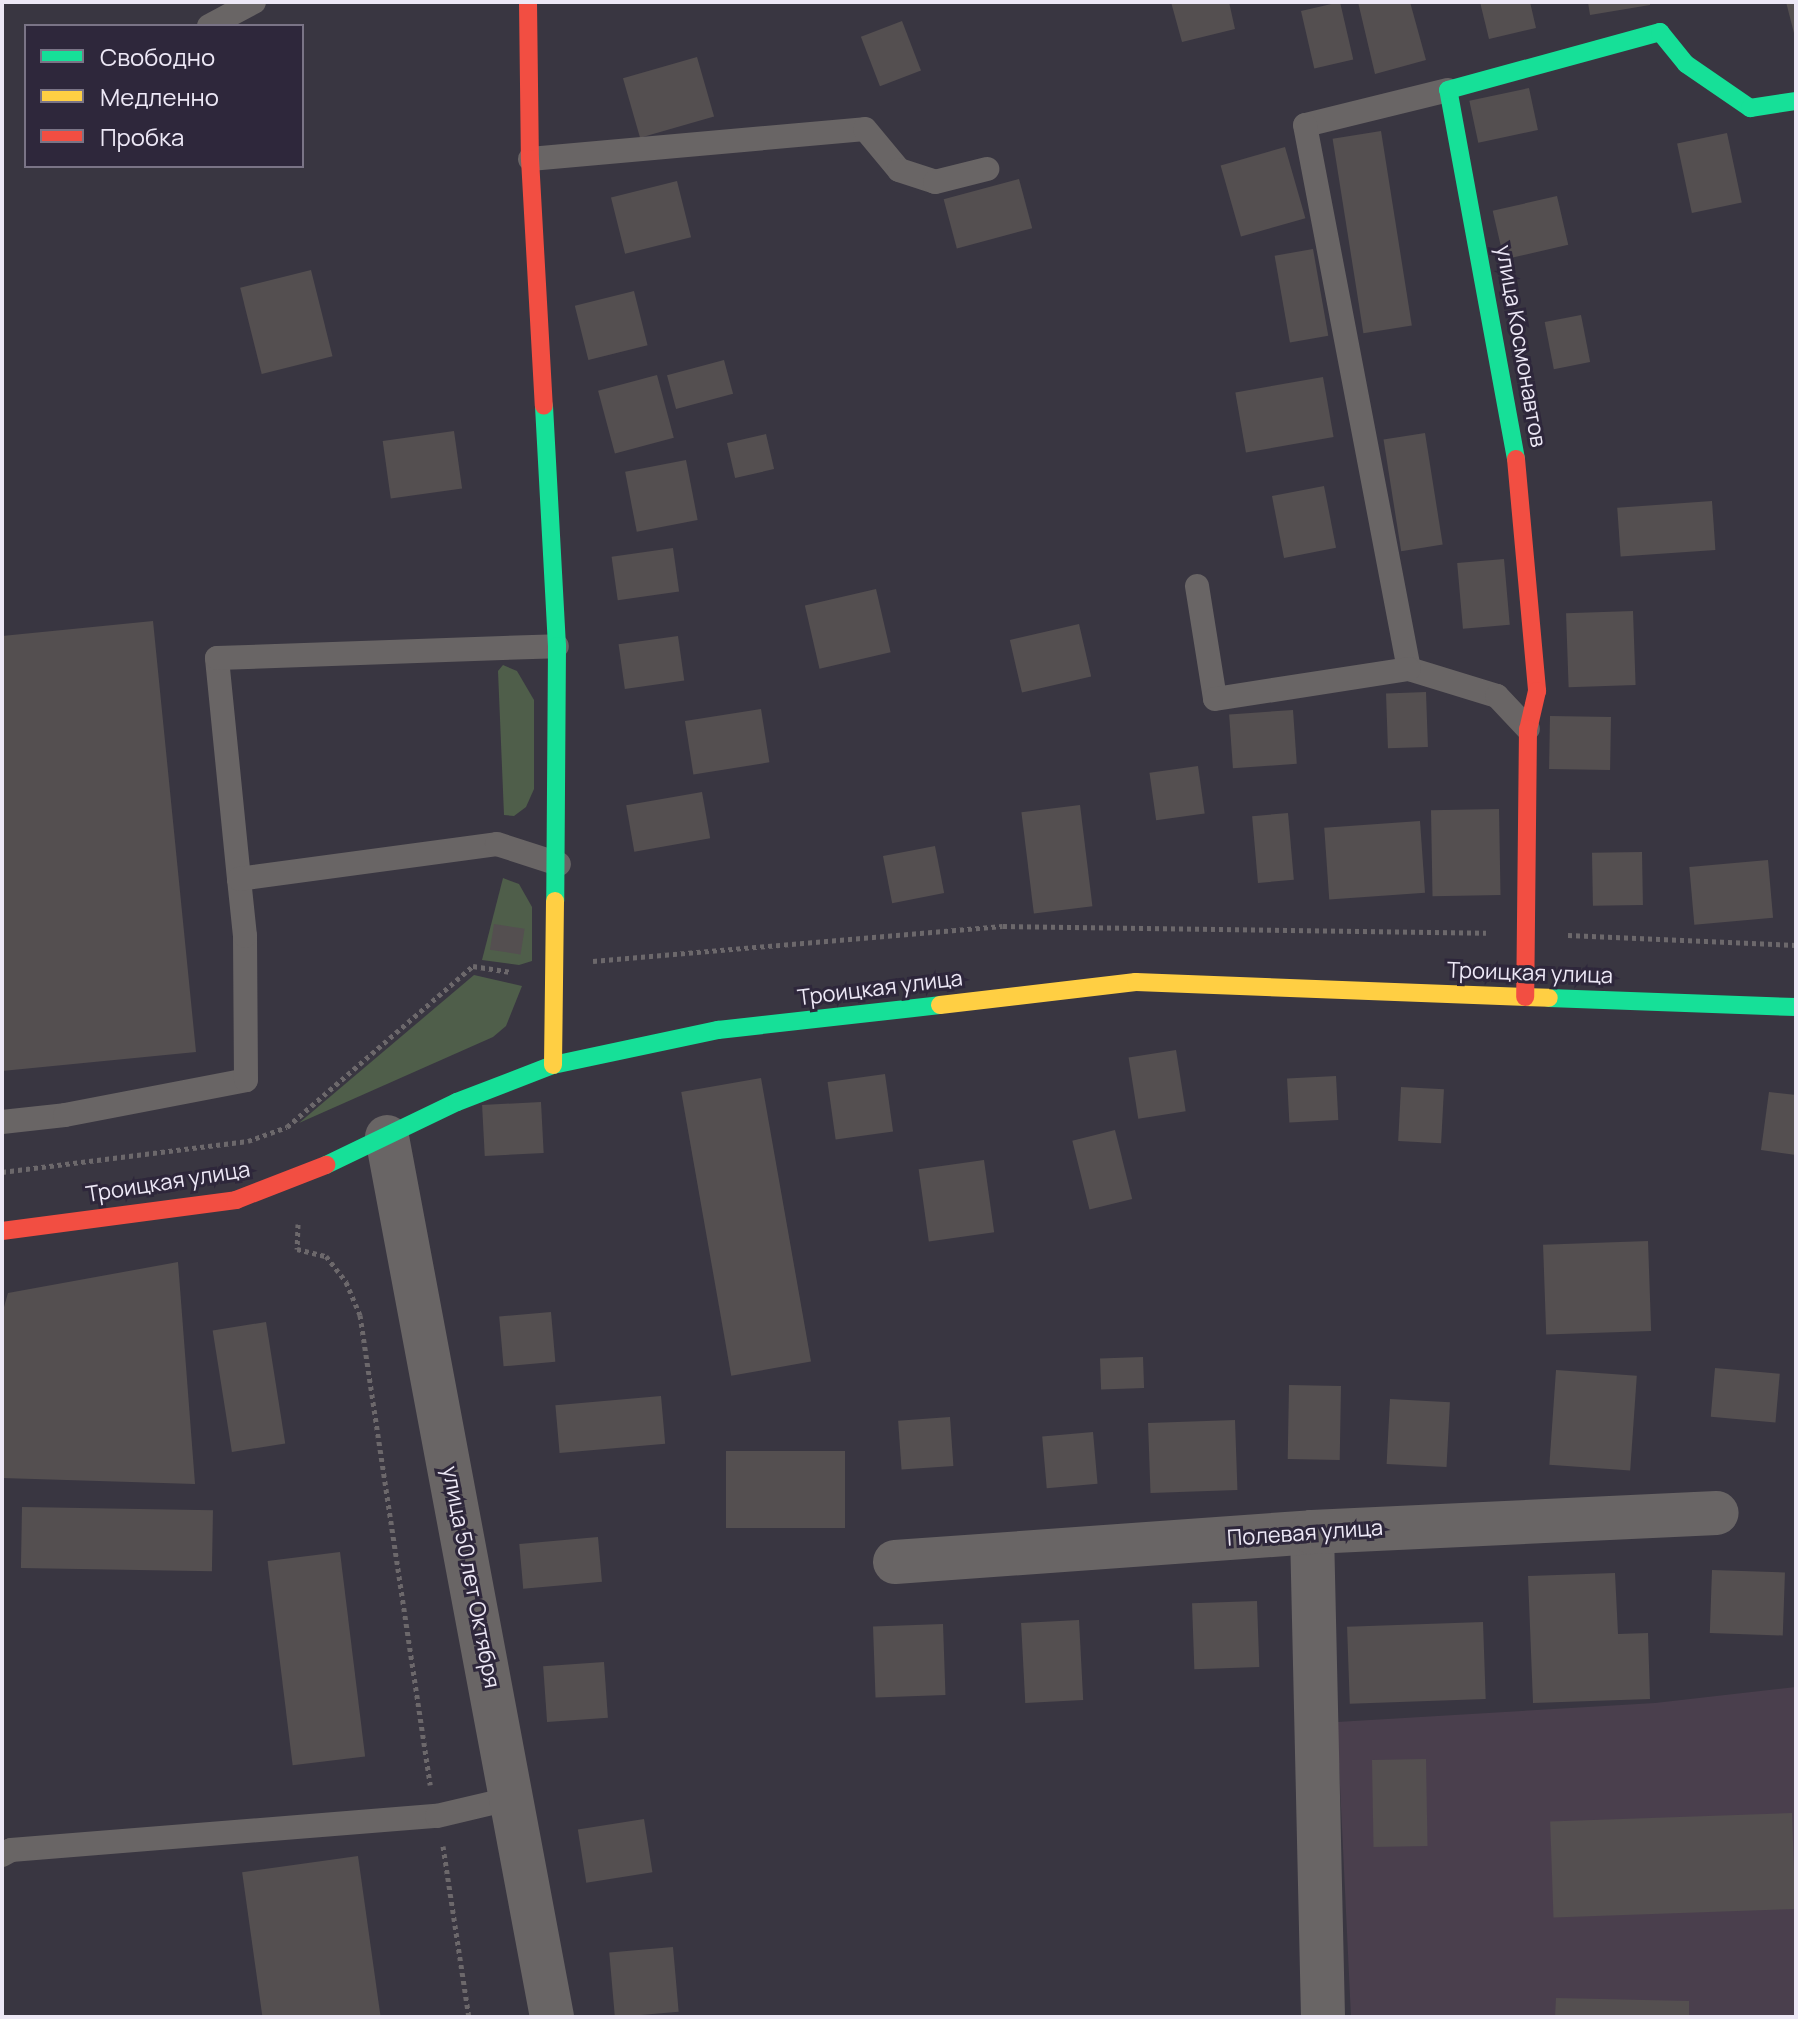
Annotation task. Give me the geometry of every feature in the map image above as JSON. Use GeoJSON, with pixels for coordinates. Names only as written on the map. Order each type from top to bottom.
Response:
{"type":"FeatureCollection","features":[{"type":"Feature","properties":{"kind":"street"},"geometry":{"type":"LineString","coordinates":[[528,2],[530,159],[557,646],[559,864],[553,1065]]}},
{"type":"Feature","properties":{"kind":"street"},"geometry":{"type":"LineString","coordinates":[[1448,90],[1660,32],[1686,64],[1750,108],[1796,101]]}},
{"type":"Feature","properties":{"kind":"street","name":"улица Космонавтов"},"geometry":{"type":"LineString","coordinates":[[1448,90],[1512,416],[1537,691],[1528,729],[1525,997]]}},
{"type":"Feature","properties":{"kind":"street","name":"Троицкая улица"},"geometry":{"type":"LineString","coordinates":[[2,1231],[236,1200],[292,1182],[553,1065],[718,1030],[1136,982],[1796,1007]]}},
{"type":"Feature","properties":{"kind":"street","name":"улица 50 лет Октября"},"geometry":{"type":"LineString","coordinates":[[387,1137],[552,2017]]}},
{"type":"Feature","properties":{"kind":"street","name":"Полевая улица"},"geometry":{"type":"LineString","coordinates":[[895,1562],[1312,1532],[1717,1513]]}},
{"type":"Feature","properties":{"kind":"street"},"geometry":{"type":"LineString","coordinates":[[1312,1532],[1323,2017]]}},
{"type":"Feature","properties":{"kind":"lane"},"geometry":{"type":"LineString","coordinates":[[213,24],[254,2]]}},
{"type":"Feature","properties":{"kind":"lane"},"geometry":{"type":"LineString","coordinates":[[1409,669],[1305,125],[1448,90]]}},
{"type":"Feature","properties":{"kind":"lane"},"geometry":{"type":"LineString","coordinates":[[530,159],[865,129],[899,170],[935,182],[987,169]]}},
{"type":"Feature","properties":{"kind":"lane"},"geometry":{"type":"LineString","coordinates":[[1197,586],[1215,699],[1409,669],[1497,696],[1528,729]]}},
{"type":"Feature","properties":{"kind":"lane"},"geometry":{"type":"LineString","coordinates":[[2,1122],[65,1115],[246,1080],[246,949],[217,658],[557,646]]}},
{"type":"Feature","properties":{"kind":"lane"},"geometry":{"type":"LineString","coordinates":[[239,879],[497,844],[559,864]]}},
{"type":"Feature","properties":{"kind":"lane"},"geometry":{"type":"LineString","coordinates":[[2,1855],[11,1850],[437,1816],[513,1798]]}},
{"type":"Feature","properties":{"kind":"path"},"geometry":{"type":"LineString","coordinates":[[584,962],[1003,926],[1526,933],[1796,945]]}},
{"type":"Feature","properties":{"kind":"path"},"geometry":{"type":"LineString","coordinates":[[298,1215],[297,1249],[326,1256],[346,1282],[360,1315],[469,2017]]}},
{"type":"Feature","properties":{"kind":"shaded area"},"geometry":{"type":"Polygon","coordinates":[[[1796,1687],[1796,2017],[1351,2017],[1337,1722],[1655,1703],[1796,1687]]]}},
{"type":"Feature","properties":{"kind":"green space"},"geometry":{"type":"Polygon","coordinates":[[[503,665],[517,671],[534,700],[534,789],[526,807],[514,816],[504,815],[498,671],[503,665]]]}},
{"type":"Feature","properties":{"kind":"green space"},"geometry":{"type":"Polygon","coordinates":[[[503,878],[519,884],[532,907],[532,961],[519,965],[482,960],[503,878]]]}},
{"type":"Feature","properties":{"kind":"green space"},"geometry":{"type":"Polygon","coordinates":[[[474,975],[522,986],[506,1026],[493,1037],[299,1123],[474,975]]]}},
{"type":"Feature","properties":{"kind":"building"},"geometry":{"type":"Polygon","coordinates":[[[1171,2],[1229,2],[1235,29],[1182,42],[1171,2]]]}},
{"type":"Feature","properties":{"kind":"building"},"geometry":{"type":"Polygon","coordinates":[[[1340,2],[1353,59],[1314,68],[1301,11],[1340,2]]]}},
{"type":"Feature","properties":{"kind":"building"},"geometry":{"type":"Polygon","coordinates":[[[1358,2],[1410,2],[1426,60],[1375,74],[1358,2]]]}},
{"type":"Feature","properties":{"kind":"building"},"geometry":{"type":"Polygon","coordinates":[[[1480,2],[1530,2],[1536,28],[1489,39],[1480,2]]]}},
{"type":"Feature","properties":{"kind":"building"},"geometry":{"type":"Polygon","coordinates":[[[1588,2],[1650,2],[1650,5],[1590,15],[1588,2]]]}},
{"type":"Feature","properties":{"kind":"building"},"geometry":{"type":"Polygon","coordinates":[[[1786,2],[1796,2],[1796,37],[1795,37],[1786,2]]]}},
{"type":"Feature","properties":{"kind":"building"},"geometry":{"type":"Polygon","coordinates":[[[902,21],[921,70],[880,86],[861,37],[902,21]]]}},
{"type":"Feature","properties":{"kind":"building"},"geometry":{"type":"Polygon","coordinates":[[[697,57],[714,117],[640,138],[623,78],[697,57]]]}},
{"type":"Feature","properties":{"kind":"building"},"geometry":{"type":"Polygon","coordinates":[[[1529,88],[1538,130],[1478,143],[1469,101],[1529,88]]]}},
{"type":"Feature","properties":{"kind":"building"},"geometry":{"type":"Polygon","coordinates":[[[1381,131],[1412,326],[1363,333],[1333,139],[1381,131]]]}},
{"type":"Feature","properties":{"kind":"building"},"geometry":{"type":"Polygon","coordinates":[[[1727,133],[1742,202],[1692,213],[1677,144],[1727,133]]]}},
{"type":"Feature","properties":{"kind":"building"},"geometry":{"type":"Polygon","coordinates":[[[1285,147],[1305,218],[1241,237],[1221,165],[1285,147]]]}},
{"type":"Feature","properties":{"kind":"building"},"geometry":{"type":"Polygon","coordinates":[[[1019,179],[1032,228],[957,248],[944,199],[1019,179]]]}},
{"type":"Feature","properties":{"kind":"building"},"geometry":{"type":"Polygon","coordinates":[[[677,181],[691,237],[625,254],[611,197],[677,181]]]}},
{"type":"Feature","properties":{"kind":"building"},"geometry":{"type":"Polygon","coordinates":[[[1557,196],[1568,245],[1504,260],[1493,211],[1557,196]]]}},
{"type":"Feature","properties":{"kind":"building"},"geometry":{"type":"Polygon","coordinates":[[[1313,249],[1328,336],[1290,342],[1275,256],[1313,249]]]}},
{"type":"Feature","properties":{"kind":"building"},"geometry":{"type":"Polygon","coordinates":[[[311,270],[333,356],[262,374],[240,288],[311,270]]]}},
{"type":"Feature","properties":{"kind":"building"},"geometry":{"type":"Polygon","coordinates":[[[634,291],[648,345],[588,360],[575,306],[634,291]]]}},
{"type":"Feature","properties":{"kind":"building"},"geometry":{"type":"Polygon","coordinates":[[[1581,315],[1590,362],[1554,369],[1545,322],[1581,315]]]}},
{"type":"Feature","properties":{"kind":"building"},"geometry":{"type":"Polygon","coordinates":[[[724,360],[733,394],[676,409],[667,375],[724,360]]]}},
{"type":"Feature","properties":{"kind":"building"},"geometry":{"type":"Polygon","coordinates":[[[657,375],[674,438],[615,454],[598,391],[657,375]]]}},
{"type":"Feature","properties":{"kind":"building"},"geometry":{"type":"Polygon","coordinates":[[[1323,377],[1334,437],[1246,453],[1235,392],[1323,377]]]}},
{"type":"Feature","properties":{"kind":"building"},"geometry":{"type":"Polygon","coordinates":[[[454,431],[462,488],[391,498],[383,441],[454,431]]]}},
{"type":"Feature","properties":{"kind":"building"},"geometry":{"type":"Polygon","coordinates":[[[1425,433],[1443,545],[1401,551],[1384,440],[1425,433]]]}},
{"type":"Feature","properties":{"kind":"building"},"geometry":{"type":"Polygon","coordinates":[[[766,434],[774,469],[735,478],[727,443],[766,434]]]}},
{"type":"Feature","properties":{"kind":"building"},"geometry":{"type":"Polygon","coordinates":[[[686,460],[698,520],[637,532],[625,472],[686,460]]]}},
{"type":"Feature","properties":{"kind":"building"},"geometry":{"type":"Polygon","coordinates":[[[1324,486],[1336,548],[1284,558],[1272,496],[1324,486]]]}},
{"type":"Feature","properties":{"kind":"building"},"geometry":{"type":"Polygon","coordinates":[[[1712,501],[1715,550],[1621,557],[1617,508],[1712,501]]]}},
{"type":"Feature","properties":{"kind":"building"},"geometry":{"type":"Polygon","coordinates":[[[673,548],[679,592],[618,600],[612,557],[673,548]]]}},
{"type":"Feature","properties":{"kind":"building"},"geometry":{"type":"Polygon","coordinates":[[[1504,559],[1510,625],[1463,629],[1457,563],[1504,559]]]}},
{"type":"Feature","properties":{"kind":"building"},"geometry":{"type":"Polygon","coordinates":[[[876,589],[891,652],[819,669],[805,605],[876,589]]]}},
{"type":"Feature","properties":{"kind":"building"},"geometry":{"type":"Polygon","coordinates":[[[1633,611],[1636,685],[1569,687],[1566,613],[1633,611]]]}},
{"type":"Feature","properties":{"kind":"building"},"geometry":{"type":"Polygon","coordinates":[[[153,621],[196,1052],[2,1071],[2,636],[153,621]]]}},
{"type":"Feature","properties":{"kind":"building"},"geometry":{"type":"Polygon","coordinates":[[[1079,624],[1091,677],[1022,693],[1010,640],[1079,624]]]}},
{"type":"Feature","properties":{"kind":"building"},"geometry":{"type":"Polygon","coordinates":[[[678,636],[684,681],[625,689],[619,644],[678,636]]]}},
{"type":"Feature","properties":{"kind":"building"},"geometry":{"type":"Polygon","coordinates":[[[1426,692],[1428,747],[1388,748],[1386,693],[1426,692]]]}},
{"type":"Feature","properties":{"kind":"building"},"geometry":{"type":"Polygon","coordinates":[[[761,709],[769,762],[693,774],[685,721],[761,709]]]}},
{"type":"Feature","properties":{"kind":"building"},"geometry":{"type":"Polygon","coordinates":[[[1293,710],[1297,764],[1233,768],[1229,714],[1293,710]]]}},
{"type":"Feature","properties":{"kind":"building"},"geometry":{"type":"Polygon","coordinates":[[[1550,716],[1611,717],[1610,770],[1549,769],[1550,716]]]}},
{"type":"Feature","properties":{"kind":"building"},"geometry":{"type":"Polygon","coordinates":[[[1198,766],[1205,814],[1156,820],[1149,773],[1198,766]]]}},
{"type":"Feature","properties":{"kind":"building"},"geometry":{"type":"Polygon","coordinates":[[[702,792],[710,838],[634,852],[626,805],[702,792]]]}},
{"type":"Feature","properties":{"kind":"building"},"geometry":{"type":"Polygon","coordinates":[[[1080,805],[1092,906],[1034,913],[1021,812],[1080,805]]]}},
{"type":"Feature","properties":{"kind":"building"},"geometry":{"type":"Polygon","coordinates":[[[1499,809],[1501,895],[1433,896],[1431,810],[1499,809]]]}},
{"type":"Feature","properties":{"kind":"building"},"geometry":{"type":"Polygon","coordinates":[[[1288,813],[1294,880],[1258,883],[1252,816],[1288,813]]]}},
{"type":"Feature","properties":{"kind":"building"},"geometry":{"type":"Polygon","coordinates":[[[1420,821],[1425,893],[1329,900],[1324,828],[1420,821]]]}},
{"type":"Feature","properties":{"kind":"building"},"geometry":{"type":"Polygon","coordinates":[[[935,846],[944,893],[892,903],[883,856],[935,846]]]}},
{"type":"Feature","properties":{"kind":"building"},"geometry":{"type":"Polygon","coordinates":[[[1642,852],[1643,905],[1593,906],[1592,853],[1642,852]]]}},
{"type":"Feature","properties":{"kind":"building"},"geometry":{"type":"Polygon","coordinates":[[[1768,860],[1773,918],[1694,925],[1689,867],[1768,860]]]}},
{"type":"Feature","properties":{"kind":"building"},"geometry":{"type":"Polygon","coordinates":[[[494,924],[525,929],[521,955],[490,950],[494,924]]]}},
{"type":"Feature","properties":{"kind":"building"},"geometry":{"type":"Polygon","coordinates":[[[1176,1050],[1186,1111],[1138,1119],[1129,1058],[1176,1050]]]}},
{"type":"Feature","properties":{"kind":"building"},"geometry":{"type":"Polygon","coordinates":[[[885,1074],[893,1131],[836,1140],[828,1082],[885,1074]]]}},
{"type":"Feature","properties":{"kind":"building"},"geometry":{"type":"Polygon","coordinates":[[[1336,1076],[1338,1120],[1289,1123],[1287,1079],[1336,1076]]]}},
{"type":"Feature","properties":{"kind":"building"},"geometry":{"type":"Polygon","coordinates":[[[761,1078],[811,1362],[731,1376],[681,1092],[761,1078]]]}},
{"type":"Feature","properties":{"kind":"building"},"geometry":{"type":"Polygon","coordinates":[[[1401,1087],[1444,1089],[1441,1143],[1398,1141],[1401,1087]]]}},
{"type":"Feature","properties":{"kind":"building"},"geometry":{"type":"Polygon","coordinates":[[[1769,1092],[1796,1095],[1796,1155],[1761,1150],[1769,1092]]]}},
{"type":"Feature","properties":{"kind":"building"},"geometry":{"type":"Polygon","coordinates":[[[541,1102],[544,1153],[485,1156],[482,1105],[541,1102]]]}},
{"type":"Feature","properties":{"kind":"building"},"geometry":{"type":"Polygon","coordinates":[[[1115,1130],[1132,1199],[1089,1210],[1072,1141],[1115,1130]]]}},
{"type":"Feature","properties":{"kind":"building"},"geometry":{"type":"Polygon","coordinates":[[[984,1160],[994,1232],[929,1241],[919,1169],[984,1160]]]}},
{"type":"Feature","properties":{"kind":"building"},"geometry":{"type":"Polygon","coordinates":[[[1648,1241],[1651,1331],[1546,1335],[1543,1245],[1648,1241]]]}},
{"type":"Feature","properties":{"kind":"building"},"geometry":{"type":"Polygon","coordinates":[[[178,1262],[195,1484],[2,1478],[2,1314],[8,1293],[178,1262]]]}},
{"type":"Feature","properties":{"kind":"building"},"geometry":{"type":"Polygon","coordinates":[[[551,1312],[555,1362],[504,1366],[499,1317],[551,1312]]]}},
{"type":"Feature","properties":{"kind":"building"},"geometry":{"type":"Polygon","coordinates":[[[266,1322],[285,1443],[232,1452],[213,1330],[266,1322]]]}},
{"type":"Feature","properties":{"kind":"building"},"geometry":{"type":"Polygon","coordinates":[[[1143,1357],[1144,1388],[1101,1389],[1100,1359],[1143,1357]]]}},
{"type":"Feature","properties":{"kind":"building"},"geometry":{"type":"Polygon","coordinates":[[[1715,1368],[1780,1374],[1775,1422],[1711,1417],[1715,1368]]]}},
{"type":"Feature","properties":{"kind":"building"},"geometry":{"type":"Polygon","coordinates":[[[1556,1370],[1637,1376],[1630,1470],[1549,1465],[1556,1370]]]}},
{"type":"Feature","properties":{"kind":"building"},"geometry":{"type":"Polygon","coordinates":[[[1289,1385],[1341,1386],[1340,1460],[1288,1459],[1289,1385]]]}},
{"type":"Feature","properties":{"kind":"building"},"geometry":{"type":"Polygon","coordinates":[[[661,1396],[665,1444],[560,1453],[555,1405],[661,1396]]]}},
{"type":"Feature","properties":{"kind":"building"},"geometry":{"type":"Polygon","coordinates":[[[1390,1399],[1450,1402],[1447,1467],[1387,1464],[1390,1399]]]}},
{"type":"Feature","properties":{"kind":"building"},"geometry":{"type":"Polygon","coordinates":[[[950,1417],[953,1466],[902,1470],[898,1421],[950,1417]]]}},
{"type":"Feature","properties":{"kind":"building"},"geometry":{"type":"Polygon","coordinates":[[[1235,1420],[1237,1490],[1150,1493],[1148,1423],[1235,1420]]]}},
{"type":"Feature","properties":{"kind":"building"},"geometry":{"type":"Polygon","coordinates":[[[1093,1432],[1098,1484],[1047,1488],[1042,1436],[1093,1432]]]}},
{"type":"Feature","properties":{"kind":"building"},"geometry":{"type":"Polygon","coordinates":[[[726,1451],[845,1451],[845,1528],[726,1528],[726,1451]]]}},
{"type":"Feature","properties":{"kind":"building"},"geometry":{"type":"Polygon","coordinates":[[[22,1507],[213,1510],[212,1571],[21,1568],[22,1507]]]}},
{"type":"Feature","properties":{"kind":"building"},"geometry":{"type":"Polygon","coordinates":[[[598,1537],[602,1582],[523,1589],[519,1544],[598,1537]]]}},
{"type":"Feature","properties":{"kind":"building"},"geometry":{"type":"Polygon","coordinates":[[[340,1552],[365,1756],[293,1765],[268,1561],[340,1552]]]}},
{"type":"Feature","properties":{"kind":"building"},"geometry":{"type":"Polygon","coordinates":[[[1712,1570],[1785,1573],[1783,1636],[1710,1633],[1712,1570]]]}},
{"type":"Feature","properties":{"kind":"building"},"geometry":{"type":"Polygon","coordinates":[[[1615,1573],[1618,1634],[1648,1633],[1650,1699],[1533,1703],[1528,1576],[1615,1573]]]}},
{"type":"Feature","properties":{"kind":"building"},"geometry":{"type":"Polygon","coordinates":[[[1257,1601],[1259,1667],[1194,1669],[1192,1603],[1257,1601]]]}},
{"type":"Feature","properties":{"kind":"building"},"geometry":{"type":"Polygon","coordinates":[[[1079,1620],[1083,1700],[1025,1703],[1021,1623],[1079,1620]]]}},
{"type":"Feature","properties":{"kind":"building"},"geometry":{"type":"Polygon","coordinates":[[[1483,1622],[1486,1699],[1350,1704],[1347,1627],[1483,1622]]]}},
{"type":"Feature","properties":{"kind":"building"},"geometry":{"type":"Polygon","coordinates":[[[943,1624],[945,1695],[876,1697],[873,1626],[943,1624]]]}},
{"type":"Feature","properties":{"kind":"building"},"geometry":{"type":"Polygon","coordinates":[[[604,1662],[608,1718],[547,1722],[543,1666],[604,1662]]]}},
{"type":"Feature","properties":{"kind":"building"},"geometry":{"type":"Polygon","coordinates":[[[1426,1759],[1428,1846],[1374,1847],[1372,1760],[1426,1759]]]}},
{"type":"Feature","properties":{"kind":"building"},"geometry":{"type":"Polygon","coordinates":[[[1792,1813],[1795,1909],[1553,1917],[1550,1821],[1792,1813]]]}},
{"type":"Feature","properties":{"kind":"building"},"geometry":{"type":"Polygon","coordinates":[[[644,1819],[652,1872],[586,1883],[578,1829],[644,1819]]]}},
{"type":"Feature","properties":{"kind":"building"},"geometry":{"type":"Polygon","coordinates":[[[358,1856],[381,2017],[262,2017],[242,1872],[358,1856]]]}},
{"type":"Feature","properties":{"kind":"building"},"geometry":{"type":"Polygon","coordinates":[[[673,1947],[679,2012],[615,2017],[609,1953],[673,1947]]]}},
{"type":"Feature","properties":{"kind":"building"},"geometry":{"type":"Polygon","coordinates":[[[1556,1998],[1689,2001],[1689,2017],[1555,2017],[1556,1998]]]}},
{"type":"Feature","properties":{"kind":"traffic: fast"},"geometry":{"type":"LineString","coordinates":[[1516,459],[1448,90],[1660,32],[1686,64],[1750,108],[1796,101]]}},
{"type":"Feature","properties":{"kind":"traffic: fast"},"geometry":{"type":"LineString","coordinates":[[544,406],[557,646],[555,901]]}},
{"type":"Feature","properties":{"kind":"traffic: fast"},"geometry":{"type":"LineString","coordinates":[[1549,998],[1796,1007]]}},
{"type":"Feature","properties":{"kind":"traffic: fast"},"geometry":{"type":"LineString","coordinates":[[326,1165],[457,1102],[553,1065],[718,1030],[940,1005]]}},
{"type":"Feature","properties":{"kind":"traffic: slow"},"geometry":{"type":"LineString","coordinates":[[553,1065],[555,901]]}},
{"type":"Feature","properties":{"kind":"traffic: slow"},"geometry":{"type":"LineString","coordinates":[[940,1005],[1136,982],[1549,998]]}},
{"type":"Feature","properties":{"kind":"traffic: jam"},"geometry":{"type":"LineString","coordinates":[[528,2],[530,159],[544,406]]}},
{"type":"Feature","properties":{"kind":"traffic: jam"},"geometry":{"type":"LineString","coordinates":[[1516,459],[1537,691],[1528,729],[1525,997]]}},
{"type":"Feature","properties":{"kind":"traffic: jam"},"geometry":{"type":"LineString","coordinates":[[2,1231],[236,1200],[326,1165]]}}]}
